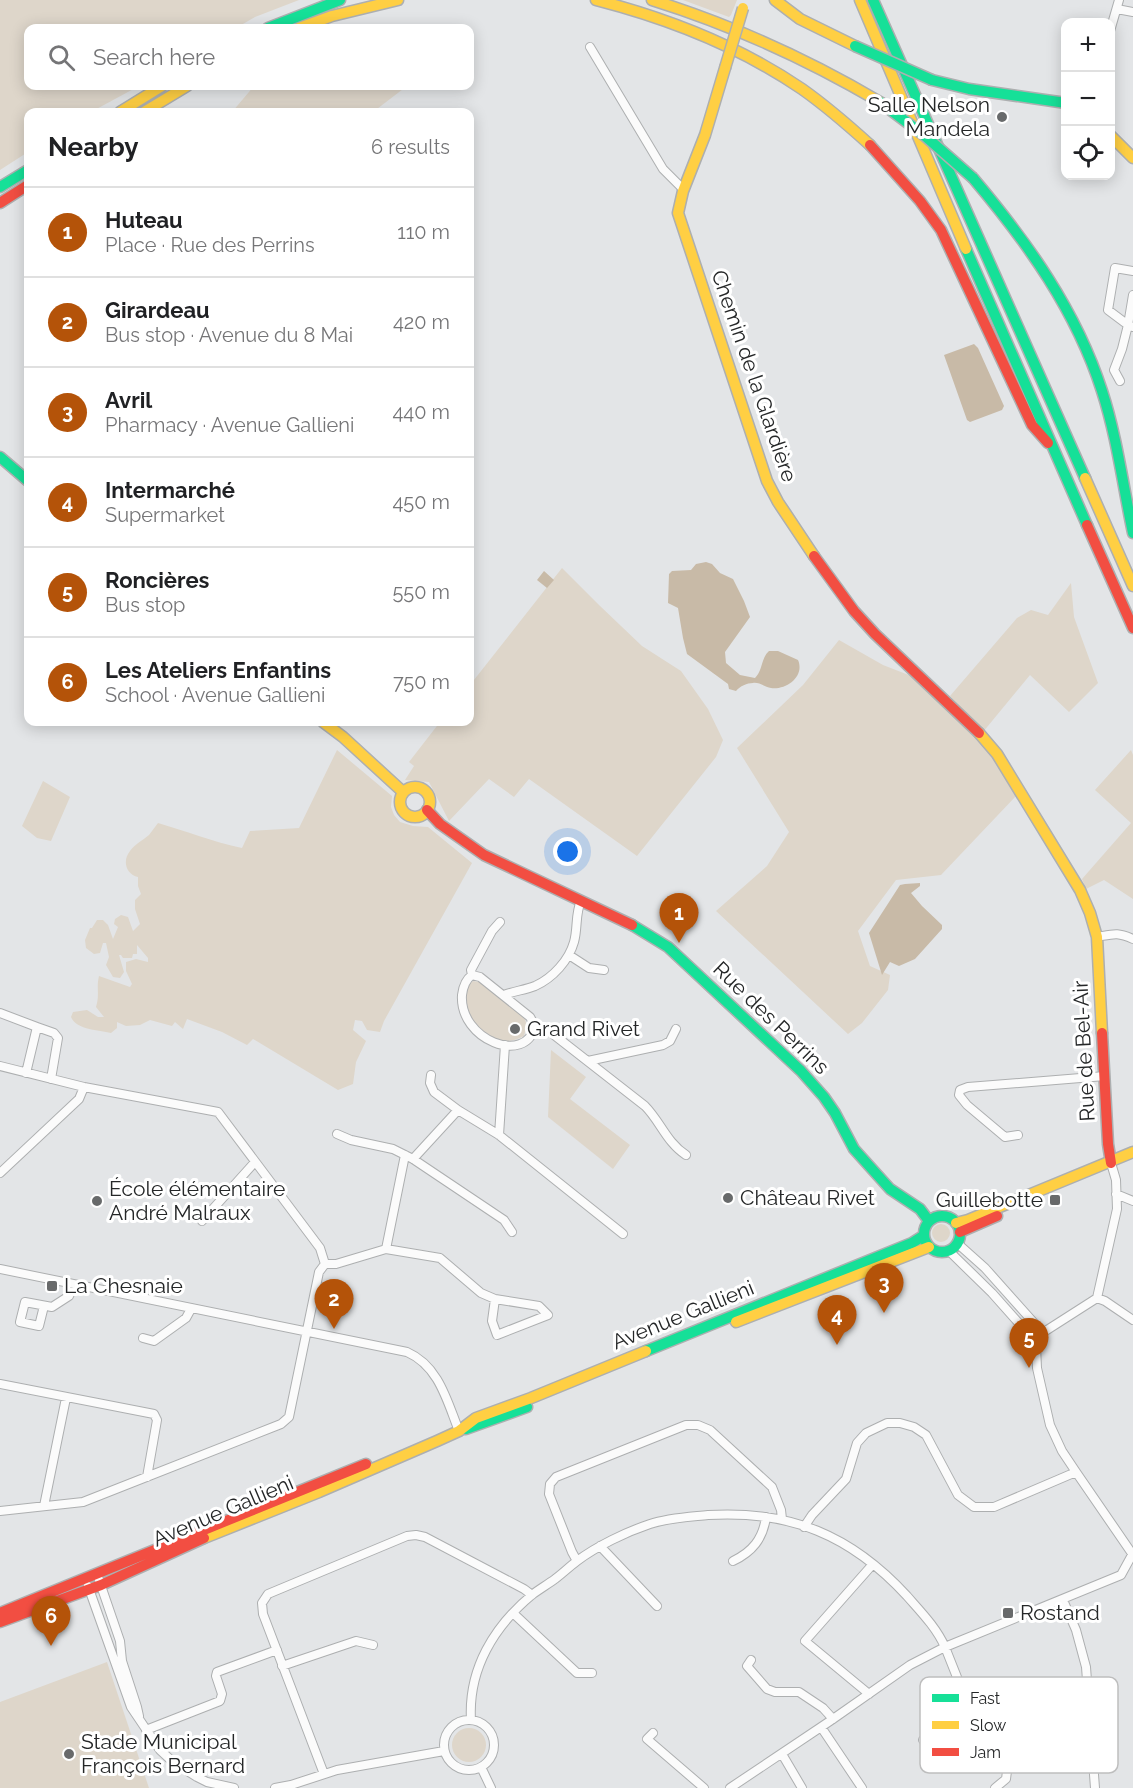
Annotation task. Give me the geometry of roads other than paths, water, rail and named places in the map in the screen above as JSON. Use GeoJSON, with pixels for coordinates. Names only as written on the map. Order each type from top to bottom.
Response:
{"type":"FeatureCollection","features":[{"type":"Feature","properties":{"kind":"main road"},"geometry":{"type":"LineString","coordinates":[[277,24],[339,0]]}},
{"type":"Feature","properties":{"kind":"main road"},"geometry":{"type":"LineString","coordinates":[[309,24],[398,0]]}},
{"type":"Feature","properties":{"kind":"main road"},"geometry":{"type":"LineString","coordinates":[[596,0],[620,5],[681,25],[737,49],[761,62],[828,108],[873,147],[935,220],[957,262],[1032,425],[1057,455]]}},
{"type":"Feature","properties":{"kind":"main road"},"geometry":{"type":"LineString","coordinates":[[652,0],[712,19],[815,65],[880,102],[925,136],[973,178],[1005,214],[1041,264],[1079,331],[1102,390],[1133,533]]}},
{"type":"Feature","properties":{"kind":"main road"},"geometry":{"type":"LineString","coordinates":[[775,0],[800,19],[932,80],[969,89],[1061,103]]}},
{"type":"Feature","properties":{"kind":"main road"},"geometry":{"type":"LineString","coordinates":[[860,0],[949,212],[1133,628]]}},
{"type":"Feature","properties":{"kind":"main road"},"geometry":{"type":"LineString","coordinates":[[873,0],[1133,586]]}},
{"type":"Feature","properties":{"kind":"main road","name":"Chemin de la Glardière"},"geometry":{"type":"LineString","coordinates":[[744,4],[700,149],[682,188],[678,213],[767,481],[778,502],[833,584],[854,610],[875,634],[986,740],[997,754],[1080,890],[1097,937]]}},
{"type":"Feature","properties":{"kind":"main road"},"geometry":{"type":"LineString","coordinates":[[126,108],[156,90]]}},
{"type":"Feature","properties":{"kind":"main road"},"geometry":{"type":"LineString","coordinates":[[151,108],[181,90]]}},
{"type":"Feature","properties":{"kind":"main road"},"geometry":{"type":"LineString","coordinates":[[1115,140],[1133,158]]}},
{"type":"Feature","properties":{"kind":"main road"},"geometry":{"type":"LineString","coordinates":[[0,187],[24,172]]}},
{"type":"Feature","properties":{"kind":"main road"},"geometry":{"type":"LineString","coordinates":[[0,202],[24,187]]}},
{"type":"Feature","properties":{"kind":"main road"},"geometry":{"type":"LineString","coordinates":[[0,457],[24,478]]}},
{"type":"Feature","properties":{"kind":"main road"},"geometry":{"type":"LineString","coordinates":[[328,726],[403,792]]}},
{"type":"Feature","properties":{"kind":"main road"},"geometry":{"type":"LineString","coordinates":[[411,787],[422,788],[429,795],[430,801],[424,814],[415,817],[406,814],[400,806],[400,797],[403,792],[411,787]]}},
{"type":"Feature","properties":{"kind":"main road","name":"Rue des Perrins"},"geometry":{"type":"LineString","coordinates":[[427,810],[440,824],[484,855],[639,928],[668,947],[801,1071],[835,1113],[854,1149],[890,1189],[920,1209],[929,1221]]}},
{"type":"Feature","properties":{"kind":"main road","name":"Rue de Bel-Air"},"geometry":{"type":"LineString","coordinates":[[1097,937],[1108,1154],[1111,1164]]}},
{"type":"Feature","properties":{"kind":"main road"},"geometry":{"type":"LineString","coordinates":[[1111,1164],[1133,1152]]}},
{"type":"Feature","properties":{"kind":"main road"},"geometry":{"type":"LineString","coordinates":[[958,1227],[946,1216],[934,1217],[926,1225],[923,1236],[929,1247],[938,1252],[953,1247],[958,1227],[968,1220],[1111,1164],[1133,1158]]}},
{"type":"Feature","properties":{"kind":"main road","name":"Avenue Gallieni"},"geometry":{"type":"LineString","coordinates":[[0,1612],[87,1583],[101,1585],[199,1540],[319,1492],[459,1431],[476,1418],[684,1336],[912,1243],[923,1236]]}},
{"type":"Feature","properties":{"kind":"main road","name":"Avenue Gallieni"},"geometry":{"type":"LineString","coordinates":[[0,1622],[87,1583],[97,1574],[430,1438],[478,1426],[735,1322],[929,1247]]}},
{"type":"Feature","properties":{"kind":"street"},"geometry":{"type":"LineString","coordinates":[[1118,4],[1133,12]]}},
{"type":"Feature","properties":{"kind":"street"},"geometry":{"type":"LineString","coordinates":[[590,47],[663,169],[682,188]]}},
{"type":"Feature","properties":{"kind":"street"},"geometry":{"type":"LineString","coordinates":[[1130,326],[1108,310],[1115,268],[1133,272]]}},
{"type":"Feature","properties":{"kind":"street"},"geometry":{"type":"LineString","coordinates":[[1120,381],[1114,370],[1130,326],[1133,295]]}},
{"type":"Feature","properties":{"kind":"street"},"geometry":{"type":"LineString","coordinates":[[504,995],[542,982],[555,972],[569,954],[574,941],[576,914],[581,901]]}},
{"type":"Feature","properties":{"kind":"street"},"geometry":{"type":"LineString","coordinates":[[472,975],[471,970],[482,948],[500,922]]}},
{"type":"Feature","properties":{"kind":"street"},"geometry":{"type":"LineString","coordinates":[[1097,937],[1111,933],[1133,939]]}},
{"type":"Feature","properties":{"kind":"street"},"geometry":{"type":"LineString","coordinates":[[569,954],[589,968],[604,970]]}},
{"type":"Feature","properties":{"kind":"street"},"geometry":{"type":"LineString","coordinates":[[535,1026],[533,1033],[525,1041],[515,1044],[505,1045],[491,1042],[478,1034],[465,1016],[462,994],[466,979],[477,975],[530,1017],[535,1026],[549,1031],[645,1106],[675,1147],[686,1155]]}},
{"type":"Feature","properties":{"kind":"street"},"geometry":{"type":"LineString","coordinates":[[0,1012],[54,1033],[58,1038],[51,1079]]}},
{"type":"Feature","properties":{"kind":"street"},"geometry":{"type":"LineString","coordinates":[[27,1073],[37,1027]]}},
{"type":"Feature","properties":{"kind":"street"},"geometry":{"type":"LineString","coordinates":[[588,1061],[663,1045],[670,1041],[676,1029]]}},
{"type":"Feature","properties":{"kind":"street"},"geometry":{"type":"LineString","coordinates":[[499,1136],[505,1045]]}},
{"type":"Feature","properties":{"kind":"street"},"geometry":{"type":"LineString","coordinates":[[0,1066],[84,1087],[218,1112],[320,1248],[325,1264]]}},
{"type":"Feature","properties":{"kind":"street"},"geometry":{"type":"LineString","coordinates":[[431,1075],[430,1083],[434,1092],[499,1136],[623,1234]]}},
{"type":"Feature","properties":{"kind":"street"},"geometry":{"type":"LineString","coordinates":[[1018,1135],[1005,1137],[966,1105],[959,1095],[960,1090],[968,1087],[1105,1076]]}},
{"type":"Feature","properties":{"kind":"street"},"geometry":{"type":"LineString","coordinates":[[0,1173],[79,1099],[84,1087]]}},
{"type":"Feature","properties":{"kind":"street"},"geometry":{"type":"LineString","coordinates":[[386,1249],[409,1157],[458,1110]]}},
{"type":"Feature","properties":{"kind":"street"},"geometry":{"type":"LineString","coordinates":[[338,1134],[351,1140],[393,1149],[409,1157],[504,1220],[512,1232]]}},
{"type":"Feature","properties":{"kind":"street"},"geometry":{"type":"LineString","coordinates":[[202,1221],[255,1162]]}},
{"type":"Feature","properties":{"kind":"street"},"geometry":{"type":"LineString","coordinates":[[953,1247],[1025,1330],[1035,1335],[1047,1330],[1096,1298],[1117,1209],[1116,1180],[1111,1164]]}},
{"type":"Feature","properties":{"kind":"street"},"geometry":{"type":"LineString","coordinates":[[1116,1194],[1133,1201]]}},
{"type":"Feature","properties":{"kind":"street"},"geometry":{"type":"LineString","coordinates":[[730,1788],[910,1665],[945,1647],[1122,1575],[1133,1555],[1062,1451],[1050,1425],[1037,1368],[1035,1324],[985,1268],[953,1247]]}},
{"type":"Feature","properties":{"kind":"street"},"geometry":{"type":"LineString","coordinates":[[325,1264],[336,1264],[386,1249],[440,1258],[481,1293],[495,1299],[539,1306],[549,1315],[497,1335],[492,1321],[495,1299]]}},
{"type":"Feature","properties":{"kind":"street"},"geometry":{"type":"LineString","coordinates":[[0,1511],[83,1502],[284,1422],[289,1417],[319,1272],[325,1264]]}},
{"type":"Feature","properties":{"kind":"street"},"geometry":{"type":"LineString","coordinates":[[0,1269],[407,1352],[420,1359],[439,1381],[459,1431]]}},
{"type":"Feature","properties":{"kind":"street"},"geometry":{"type":"LineString","coordinates":[[44,1306],[52,1307],[69,1296],[74,1285]]}},
{"type":"Feature","properties":{"kind":"street"},"geometry":{"type":"LineString","coordinates":[[1096,1298],[1105,1301],[1133,1320]]}},
{"type":"Feature","properties":{"kind":"street"},"geometry":{"type":"LineString","coordinates":[[143,1338],[154,1341],[186,1318],[191,1309]]}},
{"type":"Feature","properties":{"kind":"street"},"geometry":{"type":"LineString","coordinates":[[0,1384],[154,1414],[157,1420],[147,1477]]}},
{"type":"Feature","properties":{"kind":"street"},"geometry":{"type":"LineString","coordinates":[[44,1506],[66,1398]]}},
{"type":"Feature","properties":{"kind":"street"},"geometry":{"type":"LineString","coordinates":[[804,1527],[812,1515],[846,1479],[857,1443],[866,1433],[887,1423],[914,1426],[926,1435],[958,1495],[974,1507],[994,1507],[1076,1472]]}},
{"type":"Feature","properties":{"kind":"street"},"geometry":{"type":"LineString","coordinates":[[577,1561],[549,1494],[550,1484],[556,1477],[686,1425],[698,1425],[710,1430],[772,1487],[782,1519]]}},
{"type":"Feature","properties":{"kind":"street"},"geometry":{"type":"LineString","coordinates":[[471,1720],[470,1701],[474,1678],[481,1659],[489,1644],[532,1595],[600,1546],[650,1524],[685,1517],[742,1514],[782,1519],[823,1533],[844,1544],[894,1582],[925,1617],[945,1647],[957,1677]]}},
{"type":"Feature","properties":{"kind":"street"},"geometry":{"type":"LineString","coordinates":[[733,1561],[747,1554],[758,1541],[766,1517]]}},
{"type":"Feature","properties":{"kind":"street"},"geometry":{"type":"LineString","coordinates":[[324,1774],[263,1614],[262,1603],[268,1594],[407,1536],[416,1535],[425,1537],[532,1595]]}},
{"type":"Feature","properties":{"kind":"street"},"geometry":{"type":"LineString","coordinates":[[600,1546],[657,1606]]}},
{"type":"Feature","properties":{"kind":"street"},"geometry":{"type":"LineString","coordinates":[[869,1694],[805,1641],[873,1564]]}},
{"type":"Feature","properties":{"kind":"street"},"geometry":{"type":"LineString","coordinates":[[97,1574],[120,1641],[122,1661],[139,1717]]}},
{"type":"Feature","properties":{"kind":"street"},"geometry":{"type":"LineString","coordinates":[[87,1583],[131,1707],[160,1750],[173,1762],[207,1782],[234,1788]]}},
{"type":"Feature","properties":{"kind":"street"},"geometry":{"type":"LineString","coordinates":[[1063,1600],[1076,1630],[1087,1677]]}},
{"type":"Feature","properties":{"kind":"street"},"geometry":{"type":"LineString","coordinates":[[514,1614],[578,1673],[592,1673]]}},
{"type":"Feature","properties":{"kind":"street"},"geometry":{"type":"LineString","coordinates":[[282,1666],[356,1641],[373,1645]]}},
{"type":"Feature","properties":{"kind":"street"},"geometry":{"type":"LineString","coordinates":[[146,1730],[220,1701],[222,1694],[216,1676],[217,1672],[277,1650]]}},
{"type":"Feature","properties":{"kind":"street"},"geometry":{"type":"LineString","coordinates":[[751,1660],[747,1666],[766,1689],[775,1692],[799,1692],[823,1708],[833,1719]]}},
{"type":"Feature","properties":{"kind":"street"},"geometry":{"type":"LineString","coordinates":[[471,1720],[487,1727],[494,1744],[493,1753],[488,1761],[472,1770],[455,1766],[444,1751],[444,1743],[450,1729],[456,1723],[471,1720]]}},
{"type":"Feature","properties":{"kind":"street"},"geometry":{"type":"LineString","coordinates":[[821,1727],[862,1788]]}},
{"type":"Feature","properties":{"kind":"street"},"geometry":{"type":"LineString","coordinates":[[653,1733],[647,1739],[704,1788]]}},
{"type":"Feature","properties":{"kind":"street"},"geometry":{"type":"LineString","coordinates":[[275,1788],[361,1765],[444,1751]]}},
{"type":"Feature","properties":{"kind":"street"},"geometry":{"type":"LineString","coordinates":[[782,1754],[802,1788]]}},
{"type":"Feature","properties":{"kind":"street"},"geometry":{"type":"LineString","coordinates":[[481,1767],[490,1788]]}},
{"type":"Feature","properties":{"kind":"street"},"geometry":{"type":"LineString","coordinates":[[995,1788],[1006,1779],[1007,1773]]}},
{"type":"Feature","properties":{"kind":"street"},"geometry":{"type":"LineString","coordinates":[[1094,1773],[1095,1788]]}},
{"type":"Feature","properties":{"kind":"place","name":"Salle Nelson Mandela"},"geometry":{"type":"Point","coordinates":[1002,117]}},
{"type":"Feature","properties":{"kind":"place","name":"Huteau"},"geometry":{"type":"Point","coordinates":[679,943]}},
{"type":"Feature","properties":{"kind":"place","name":"Grand Rivet"},"geometry":{"type":"Point","coordinates":[515,1029]}},
{"type":"Feature","properties":{"kind":"place","name":"Château Rivet"},"geometry":{"type":"Point","coordinates":[728,1198]}},
{"type":"Feature","properties":{"kind":"place","name":"Guillebotte"},"geometry":{"type":"Point","coordinates":[1055,1200]}},
{"type":"Feature","properties":{"kind":"place","name":"École élémentaire André Malraux"},"geometry":{"type":"Point","coordinates":[97,1201]}},
{"type":"Feature","properties":{"kind":"place","name":"La Chesnaie"},"geometry":{"type":"Point","coordinates":[52,1286]}},
{"type":"Feature","properties":{"kind":"place","name":"Avril"},"geometry":{"type":"Point","coordinates":[884,1313]}},
{"type":"Feature","properties":{"kind":"place","name":"Girardeau"},"geometry":{"type":"Point","coordinates":[334,1329]}},
{"type":"Feature","properties":{"kind":"place","name":"Intermarché"},"geometry":{"type":"Point","coordinates":[837,1345]}},
{"type":"Feature","properties":{"kind":"place","name":"Roncières"},"geometry":{"type":"Point","coordinates":[1029,1368]}},
{"type":"Feature","properties":{"kind":"place","name":"Rostand"},"geometry":{"type":"Point","coordinates":[1008,1613]}},
{"type":"Feature","properties":{"kind":"place","name":"Les Ateliers Enfantins"},"geometry":{"type":"Point","coordinates":[51,1646]}},
{"type":"Feature","properties":{"kind":"place","name":"Stade Municipal François Bernard"},"geometry":{"type":"Point","coordinates":[69,1754]}}]}
